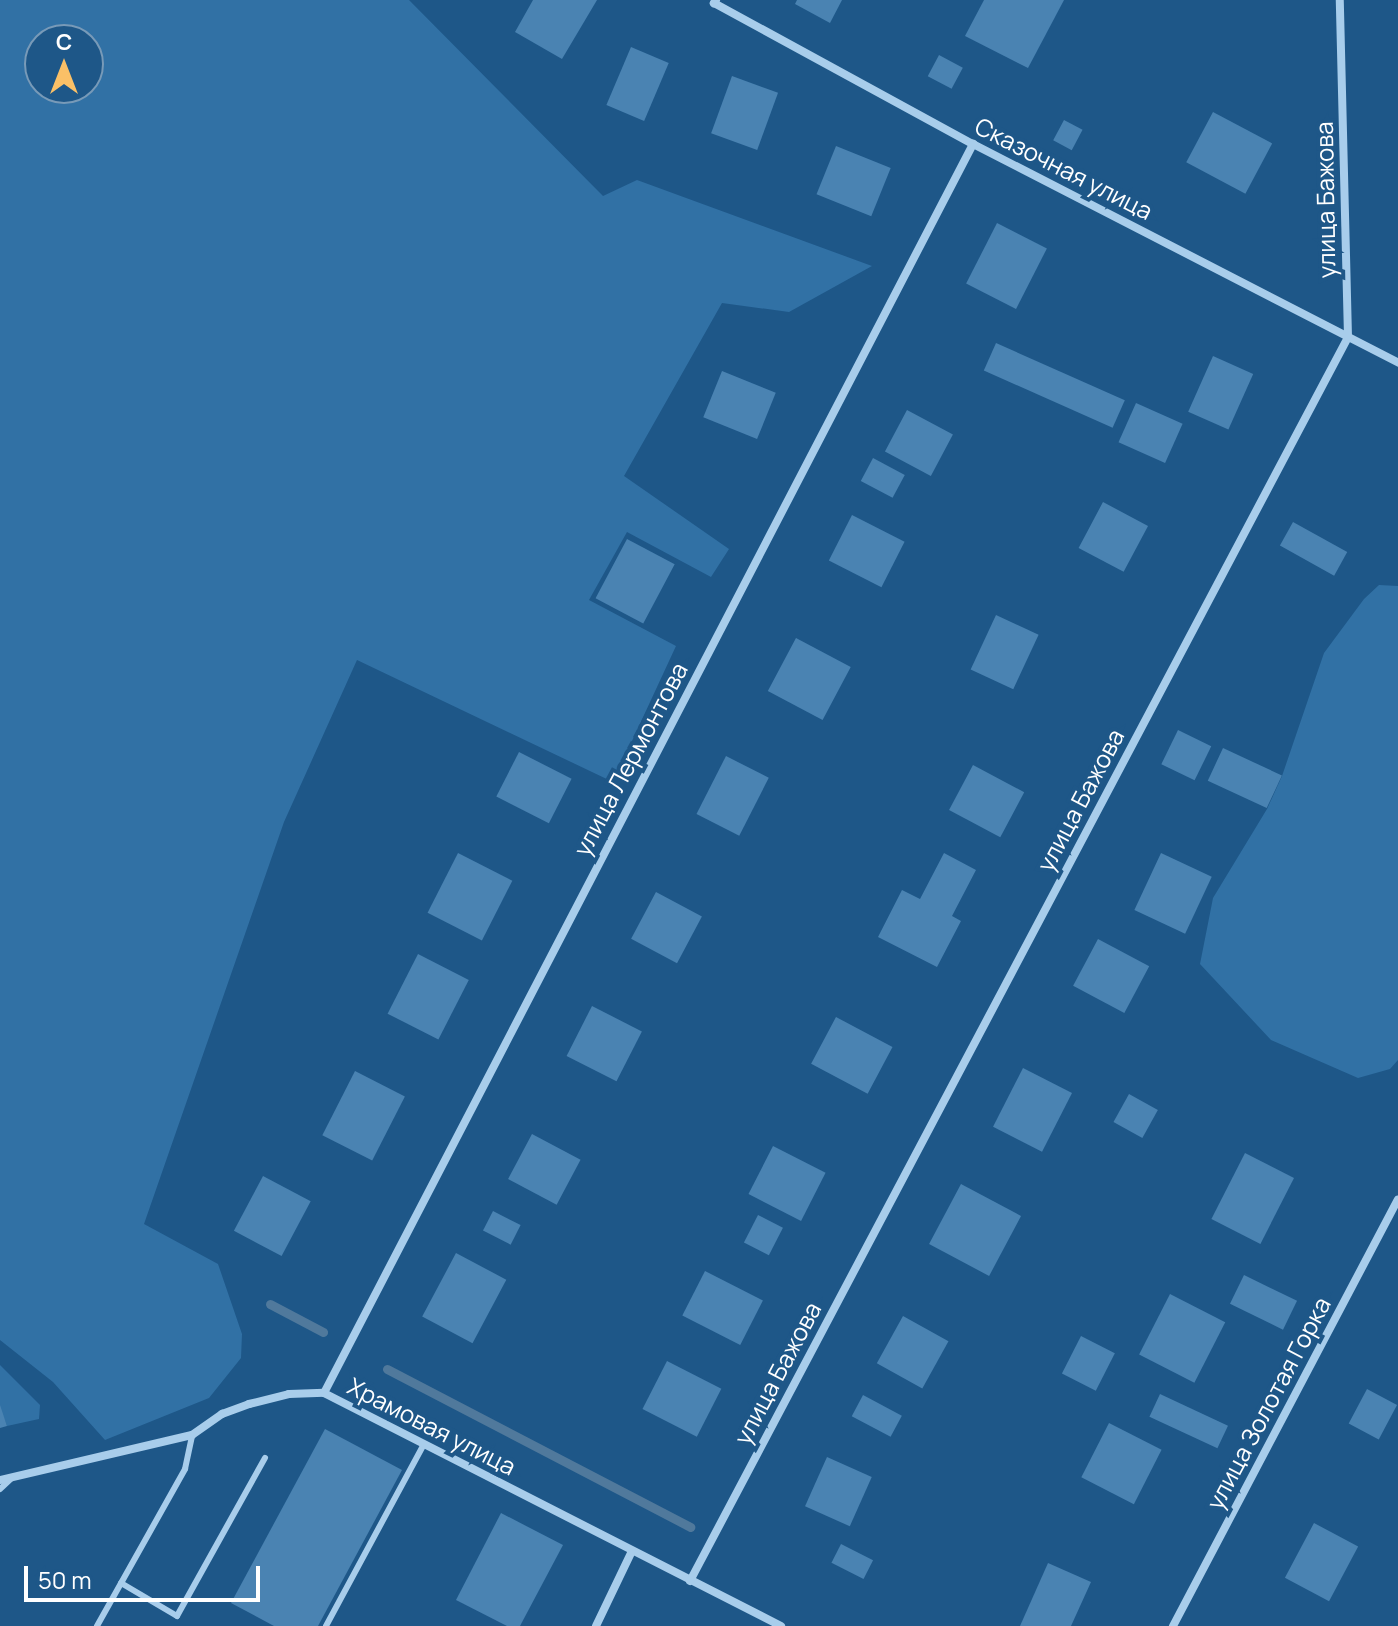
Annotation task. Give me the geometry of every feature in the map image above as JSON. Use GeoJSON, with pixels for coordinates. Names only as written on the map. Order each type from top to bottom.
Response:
{"type":"FeatureCollection","features":[{"type":"Feature","properties":{"kind":"street","name":"улица Бажова"},"geometry":{"type":"LineString","coordinates":[[690,1581],[1348,337],[1340,0]]}},
{"type":"Feature","properties":{"kind":"street","name":"Сказочная улица"},"geometry":{"type":"LineString","coordinates":[[713,1],[973,144],[1398,362]]}},
{"type":"Feature","properties":{"kind":"street","name":"улица Лермонтова"},"geometry":{"type":"LineString","coordinates":[[324,1393],[973,144]]}},
{"type":"Feature","properties":{"kind":"street","name":"улица Золотая Горка"},"geometry":{"type":"LineString","coordinates":[[1173,1626],[1398,1200]]}},
{"type":"Feature","properties":{"kind":"street","name":"Храмовая улица"},"geometry":{"type":"LineString","coordinates":[[0,1480],[192,1435],[222,1414],[249,1404],[289,1394],[324,1393],[781,1626]]}},
{"type":"Feature","properties":{"kind":"street"},"geometry":{"type":"LineString","coordinates":[[596,1626],[632,1551]]}},
{"type":"Feature","properties":{"kind":"lane"},"geometry":{"type":"LineString","coordinates":[[97,1626],[185,1469],[192,1435]]}},
{"type":"Feature","properties":{"kind":"lane"},"geometry":{"type":"LineString","coordinates":[[326,1626],[424,1444]]}},
{"type":"Feature","properties":{"kind":"lane"},"geometry":{"type":"LineString","coordinates":[[121,1583],[177,1616],[265,1458]]}},
{"type":"Feature","properties":{"kind":"lane"},"geometry":{"type":"LineString","coordinates":[[0,1489],[16,1475]]}},
{"type":"Feature","properties":{"kind":"shaded area"},"geometry":{"type":"Polygon","coordinates":[[[0,0],[409,0],[603,196],[637,180],[872,266],[789,312],[722,303],[624,476],[729,549],[711,577],[627,532],[589,600],[676,646],[613,782],[357,660],[284,822],[144,1224],[218,1264],[242,1334],[241,1358],[209,1398],[105,1440],[53,1382],[0,1340],[0,0]]]}},
{"type":"Feature","properties":{"kind":"shaded area"},"geometry":{"type":"Polygon","coordinates":[[[1379,585],[1398,586],[1398,1060],[1390,1069],[1358,1078],[1271,1040],[1200,964],[1213,898],[1267,809],[1282,776],[1324,653],[1364,599],[1379,585]]]}},
{"type":"Feature","properties":{"kind":"shaded area"},"geometry":{"type":"Polygon","coordinates":[[[0,1365],[40,1405],[39,1419],[7,1426],[0,1408],[0,1365]]]}},
{"type":"Feature","properties":{"kind":"building"},"geometry":{"type":"Polygon","coordinates":[[[533,0],[597,0],[562,59],[515,32],[533,0]]]}},
{"type":"Feature","properties":{"kind":"building"},"geometry":{"type":"Polygon","coordinates":[[[797,0],[842,0],[830,23],[795,4],[797,0]]]}},
{"type":"Feature","properties":{"kind":"building"},"geometry":{"type":"Polygon","coordinates":[[[984,0],[1064,0],[1028,68],[965,36],[984,0]]]}},
{"type":"Feature","properties":{"kind":"building"},"geometry":{"type":"Polygon","coordinates":[[[631,47],[669,63],[644,121],[606,105],[631,47]]]}},
{"type":"Feature","properties":{"kind":"building"},"geometry":{"type":"Polygon","coordinates":[[[939,55],[963,68],[952,89],[928,76],[939,55]]]}},
{"type":"Feature","properties":{"kind":"building"},"geometry":{"type":"Polygon","coordinates":[[[732,76],[778,93],[757,150],[711,133],[732,76]]]}},
{"type":"Feature","properties":{"kind":"building"},"geometry":{"type":"Polygon","coordinates":[[[1213,112],[1272,143],[1245,194],[1186,162],[1213,112]]]}},
{"type":"Feature","properties":{"kind":"building"},"geometry":{"type":"Polygon","coordinates":[[[1064,120],[1083,130],[1072,150],[1053,140],[1064,120]]]}},
{"type":"Feature","properties":{"kind":"building"},"geometry":{"type":"Polygon","coordinates":[[[836,146],[891,168],[871,216],[817,194],[836,146]]]}},
{"type":"Feature","properties":{"kind":"building"},"geometry":{"type":"Polygon","coordinates":[[[997,223],[1047,248],[1016,309],[966,284],[997,223]]]}},
{"type":"Feature","properties":{"kind":"building"},"geometry":{"type":"Polygon","coordinates":[[[996,343],[1125,400],[1113,428],[984,370],[996,343]]]}},
{"type":"Feature","properties":{"kind":"building"},"geometry":{"type":"Polygon","coordinates":[[[1213,356],[1253,374],[1228,430],[1188,412],[1213,356]]]}},
{"type":"Feature","properties":{"kind":"building"},"geometry":{"type":"Polygon","coordinates":[[[722,371],[776,393],[757,439],[703,417],[722,371]]]}},
{"type":"Feature","properties":{"kind":"building"},"geometry":{"type":"Polygon","coordinates":[[[1136,403],[1183,424],[1165,463],[1119,442],[1136,403]]]}},
{"type":"Feature","properties":{"kind":"building"},"geometry":{"type":"Polygon","coordinates":[[[907,410],[953,434],[931,476],[885,451],[907,410]]]}},
{"type":"Feature","properties":{"kind":"building"},"geometry":{"type":"Polygon","coordinates":[[[873,458],[905,475],[893,498],[861,481],[873,458]]]}},
{"type":"Feature","properties":{"kind":"building"},"geometry":{"type":"Polygon","coordinates":[[[1103,502],[1148,526],[1124,572],[1079,548],[1103,502]]]}},
{"type":"Feature","properties":{"kind":"building"},"geometry":{"type":"Polygon","coordinates":[[[852,515],[905,542],[881,587],[829,560],[852,515]]]}},
{"type":"Feature","properties":{"kind":"building"},"geometry":{"type":"Polygon","coordinates":[[[1293,522],[1347,552],[1334,576],[1280,546],[1293,522]]]}},
{"type":"Feature","properties":{"kind":"building"},"geometry":{"type":"Polygon","coordinates":[[[627,539],[675,564],[643,624],[596,598],[627,539]]]}},
{"type":"Feature","properties":{"kind":"building"},"geometry":{"type":"Polygon","coordinates":[[[996,615],[1039,635],[1013,689],[971,669],[996,615]]]}},
{"type":"Feature","properties":{"kind":"building"},"geometry":{"type":"Polygon","coordinates":[[[796,638],[851,667],[823,720],[768,691],[796,638]]]}},
{"type":"Feature","properties":{"kind":"building"},"geometry":{"type":"Polygon","coordinates":[[[1178,730],[1211,746],[1195,780],[1161,764],[1178,730]]]}},
{"type":"Feature","properties":{"kind":"building"},"geometry":{"type":"Polygon","coordinates":[[[1223,748],[1282,775],[1267,808],[1208,781],[1223,748]]]}},
{"type":"Feature","properties":{"kind":"building"},"geometry":{"type":"Polygon","coordinates":[[[519,752],[572,779],[549,823],[496,797],[519,752]]]}},
{"type":"Feature","properties":{"kind":"building"},"geometry":{"type":"Polygon","coordinates":[[[726,756],[769,778],[739,836],[696,814],[726,756]]]}},
{"type":"Feature","properties":{"kind":"building"},"geometry":{"type":"Polygon","coordinates":[[[973,765],[1024,792],[1000,837],[949,810],[973,765]]]}},
{"type":"Feature","properties":{"kind":"building"},"geometry":{"type":"Polygon","coordinates":[[[458,853],[512,881],[482,940],[428,913],[458,853]]]}},
{"type":"Feature","properties":{"kind":"building"},"geometry":{"type":"Polygon","coordinates":[[[944,853],[976,870],[952,916],[961,921],[937,967],[878,937],[902,890],[920,899],[944,853]]]}},
{"type":"Feature","properties":{"kind":"building"},"geometry":{"type":"Polygon","coordinates":[[[1161,853],[1212,877],[1185,934],[1134,910],[1161,853]]]}},
{"type":"Feature","properties":{"kind":"building"},"geometry":{"type":"Polygon","coordinates":[[[656,892],[702,916],[677,963],[631,939],[656,892]]]}},
{"type":"Feature","properties":{"kind":"building"},"geometry":{"type":"Polygon","coordinates":[[[1098,939],[1149,966],[1124,1013],[1073,986],[1098,939]]]}},
{"type":"Feature","properties":{"kind":"building"},"geometry":{"type":"Polygon","coordinates":[[[418,954],[469,980],[438,1040],[388,1014],[418,954]]]}},
{"type":"Feature","properties":{"kind":"building"},"geometry":{"type":"Polygon","coordinates":[[[592,1006],[642,1031],[616,1081],[567,1056],[592,1006]]]}},
{"type":"Feature","properties":{"kind":"building"},"geometry":{"type":"Polygon","coordinates":[[[836,1017],[893,1047],[868,1094],[811,1064],[836,1017]]]}},
{"type":"Feature","properties":{"kind":"building"},"geometry":{"type":"Polygon","coordinates":[[[1023,1068],[1072,1093],[1042,1152],[993,1127],[1023,1068]]]}},
{"type":"Feature","properties":{"kind":"building"},"geometry":{"type":"Polygon","coordinates":[[[355,1071],[405,1096],[372,1161],[322,1135],[355,1071]]]}},
{"type":"Feature","properties":{"kind":"building"},"geometry":{"type":"Polygon","coordinates":[[[1129,1094],[1158,1110],[1142,1138],[1113,1122],[1129,1094]]]}},
{"type":"Feature","properties":{"kind":"building"},"geometry":{"type":"Polygon","coordinates":[[[532,1134],[581,1160],[557,1205],[508,1179],[532,1134]]]}},
{"type":"Feature","properties":{"kind":"building"},"geometry":{"type":"Polygon","coordinates":[[[773,1146],[826,1173],[801,1221],[748,1194],[773,1146]]]}},
{"type":"Feature","properties":{"kind":"building"},"geometry":{"type":"Polygon","coordinates":[[[1245,1153],[1294,1178],[1260,1244],[1211,1219],[1245,1153]]]}},
{"type":"Feature","properties":{"kind":"building"},"geometry":{"type":"Polygon","coordinates":[[[263,1176],[311,1201],[282,1256],[234,1231],[263,1176]]]}},
{"type":"Feature","properties":{"kind":"building"},"geometry":{"type":"Polygon","coordinates":[[[961,1184],[1021,1216],[989,1276],[929,1244],[961,1184]]]}},
{"type":"Feature","properties":{"kind":"building"},"geometry":{"type":"Polygon","coordinates":[[[493,1211],[521,1225],[511,1245],[483,1231],[493,1211]]]}},
{"type":"Feature","properties":{"kind":"building"},"geometry":{"type":"Polygon","coordinates":[[[758,1215],[783,1228],[769,1255],[744,1243],[758,1215]]]}},
{"type":"Feature","properties":{"kind":"building"},"geometry":{"type":"Polygon","coordinates":[[[456,1253],[506,1280],[473,1343],[422,1317],[456,1253]]]}},
{"type":"Feature","properties":{"kind":"building"},"geometry":{"type":"Polygon","coordinates":[[[705,1271],[763,1301],[740,1345],[682,1316],[705,1271]]]}},
{"type":"Feature","properties":{"kind":"building"},"geometry":{"type":"Polygon","coordinates":[[[1244,1275],[1297,1301],[1283,1330],[1230,1304],[1244,1275]]]}},
{"type":"Feature","properties":{"kind":"building"},"geometry":{"type":"Polygon","coordinates":[[[1170,1294],[1225,1322],[1194,1383],[1139,1355],[1170,1294]]]}},
{"type":"Feature","properties":{"kind":"building"},"geometry":{"type":"Polygon","coordinates":[[[903,1316],[948,1341],[922,1388],[877,1363],[903,1316]]]}},
{"type":"Feature","properties":{"kind":"building"},"geometry":{"type":"Polygon","coordinates":[[[1081,1336],[1115,1353],[1096,1391],[1062,1373],[1081,1336]]]}},
{"type":"Feature","properties":{"kind":"building"},"geometry":{"type":"Polygon","coordinates":[[[667,1361],[721,1389],[697,1437],[642,1409],[667,1361]]]}},
{"type":"Feature","properties":{"kind":"building"},"geometry":{"type":"Polygon","coordinates":[[[1367,1389],[1397,1405],[1379,1439],[1349,1423],[1367,1389]]]}},
{"type":"Feature","properties":{"kind":"building"},"geometry":{"type":"Polygon","coordinates":[[[1160,1394],[1228,1426],[1217,1448],[1149,1417],[1160,1394]]]}},
{"type":"Feature","properties":{"kind":"building"},"geometry":{"type":"Polygon","coordinates":[[[863,1395],[902,1416],[891,1437],[852,1416],[863,1395]]]}},
{"type":"Feature","properties":{"kind":"building"},"geometry":{"type":"Polygon","coordinates":[[[0,1405],[7,1426],[0,1428],[0,1405]]]}},
{"type":"Feature","properties":{"kind":"building"},"geometry":{"type":"Polygon","coordinates":[[[1109,1423],[1162,1450],[1134,1504],[1081,1477],[1109,1423]]]}},
{"type":"Feature","properties":{"kind":"building"},"geometry":{"type":"Polygon","coordinates":[[[325,1429],[402,1470],[318,1626],[274,1626],[231,1603],[325,1429]]]}},
{"type":"Feature","properties":{"kind":"building"},"geometry":{"type":"Polygon","coordinates":[[[827,1457],[872,1477],[850,1526],[805,1506],[827,1457]]]}},
{"type":"Feature","properties":{"kind":"building"},"geometry":{"type":"Polygon","coordinates":[[[501,1513],[563,1545],[520,1626],[507,1626],[456,1600],[501,1513]]]}},
{"type":"Feature","properties":{"kind":"building"},"geometry":{"type":"Polygon","coordinates":[[[1314,1523],[1358,1546],[1329,1601],[1285,1578],[1314,1523]]]}},
{"type":"Feature","properties":{"kind":"building"},"geometry":{"type":"Polygon","coordinates":[[[841,1544],[873,1560],[864,1579],[831,1563],[841,1544]]]}},
{"type":"Feature","properties":{"kind":"building"},"geometry":{"type":"Polygon","coordinates":[[[1048,1563],[1091,1582],[1071,1626],[1020,1626],[1048,1563]]]}},
{"type":"Feature","properties":{"kind":"waterway"},"geometry":{"type":"LineString","coordinates":[[270,1304],[323,1332]]}},
{"type":"Feature","properties":{"kind":"waterway"},"geometry":{"type":"LineString","coordinates":[[387,1369],[690,1527]]}}]}
